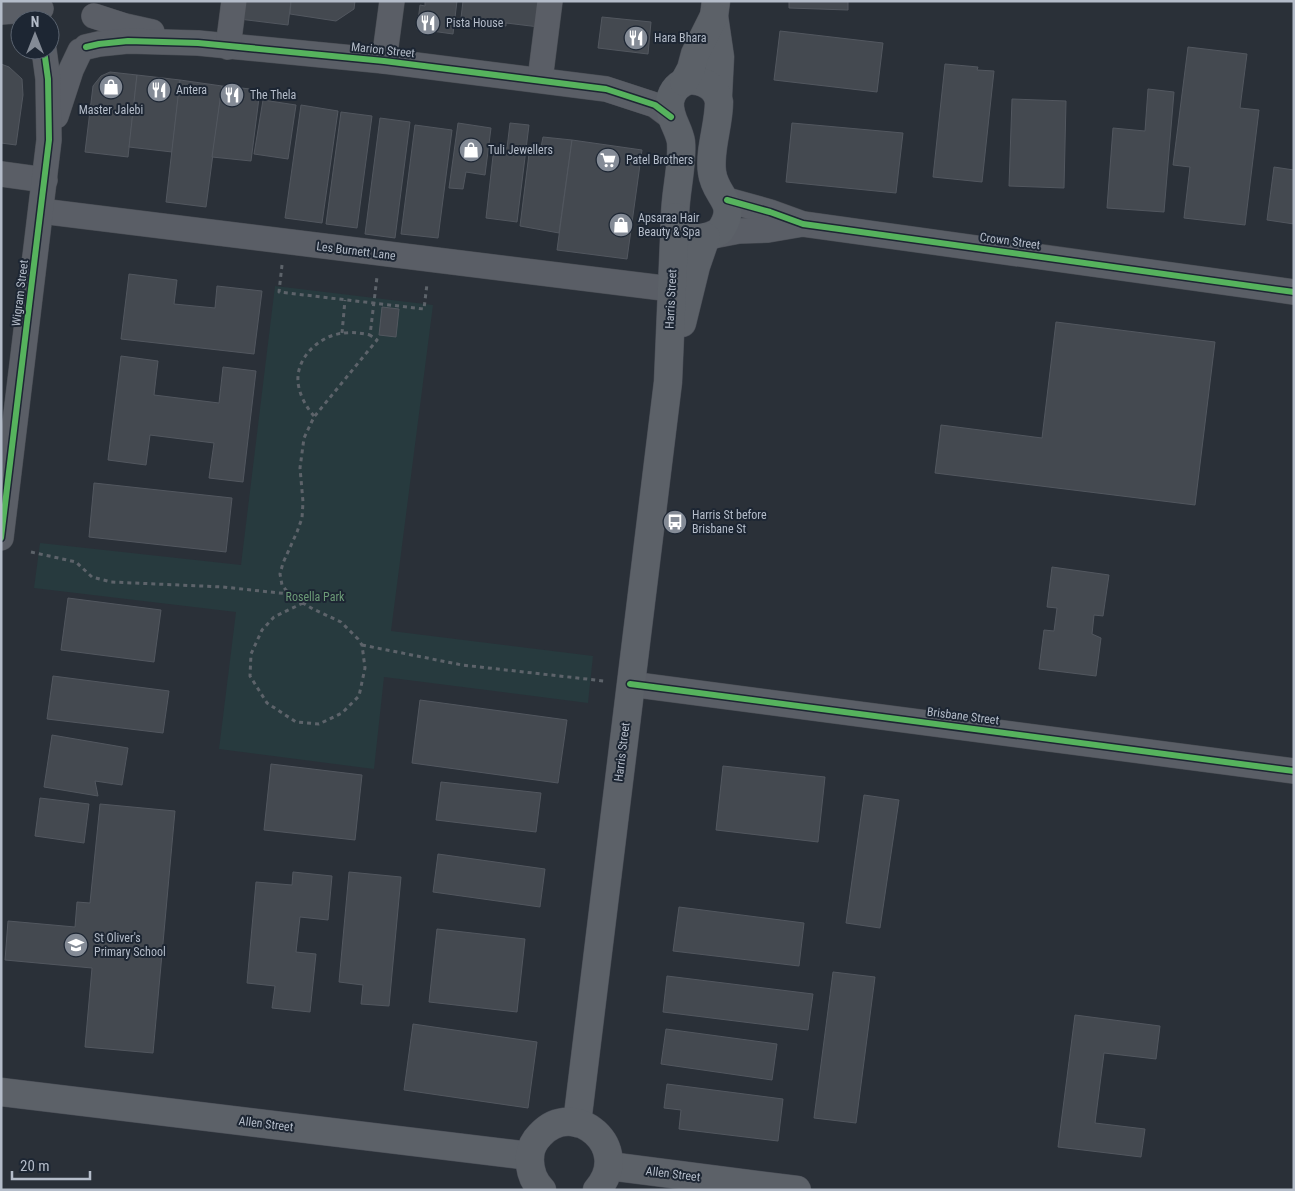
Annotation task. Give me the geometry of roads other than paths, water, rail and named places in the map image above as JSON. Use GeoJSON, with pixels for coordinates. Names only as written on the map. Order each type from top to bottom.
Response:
{"type":"FeatureCollection","features":[{"type":"Feature","properties":{"kind":"main road"},"geometry":{"type":"LineString","coordinates":[[671,117],[670,101],[691,69],[695,54],[715,9]]}},
{"type":"Feature","properties":{"kind":"main road"},"geometry":{"type":"LineString","coordinates":[[715,9],[720,57],[719,110],[711,170],[717,189],[727,200]]}},
{"type":"Feature","properties":{"kind":"main road"},"geometry":{"type":"LineString","coordinates":[[679,86],[698,81],[711,86],[718,96]]}},
{"type":"Feature","properties":{"kind":"main road","name":"Harris Street"},"geometry":{"type":"LineString","coordinates":[[577,1123],[668,382],[671,289],[681,142],[671,117]]}},
{"type":"Feature","properties":{"kind":"main road","name":"Harris Street"},"geometry":{"type":"LineString","coordinates":[[668,382],[696,266],[709,237],[720,231],[724,225],[727,217],[727,200]]}},
{"type":"Feature","properties":{"kind":"main road"},"geometry":{"type":"LineString","coordinates":[[675,217],[682,232],[689,235],[709,237]]}},
{"type":"Feature","properties":{"kind":"main road","name":"Allen Street"},"geometry":{"type":"LineString","coordinates":[[1,1092],[530,1156]]}},
{"type":"Feature","properties":{"kind":"main road"},"geometry":{"type":"LineString","coordinates":[[542,1190],[533,1177],[529,1164],[531,1150],[536,1140],[544,1131],[554,1125],[566,1122],[590,1127],[605,1144],[609,1160],[603,1178]]}},
{"type":"Feature","properties":{"kind":"main road","name":"Allen Street"},"geometry":{"type":"LineString","coordinates":[[603,1178],[797,1190]]}},
{"type":"Feature","properties":{"kind":"street"},"geometry":{"type":"LineString","coordinates":[[228,47],[234,1]]}},
{"type":"Feature","properties":{"kind":"street"},"geometry":{"type":"LineString","coordinates":[[384,61],[392,1]]}},
{"type":"Feature","properties":{"kind":"street"},"geometry":{"type":"LineString","coordinates":[[540,80],[550,1]]}},
{"type":"Feature","properties":{"kind":"street","name":"Marion Street"},"geometry":{"type":"LineString","coordinates":[[88,6],[125,26],[198,43]]}},
{"type":"Feature","properties":{"kind":"street","name":"Wigram Street"},"geometry":{"type":"LineString","coordinates":[[49,140],[66,84],[83,49],[91,41],[95,33],[88,6]]}},
{"type":"Feature","properties":{"kind":"street","name":"Marion Street"},"geometry":{"type":"LineString","coordinates":[[60,54],[70,55],[99,44],[128,40],[198,43],[384,61],[606,89],[655,106],[671,117]]}},
{"type":"Feature","properties":{"kind":"street","name":"Wigram Street"},"geometry":{"type":"LineString","coordinates":[[1,538],[49,140],[48,79],[45,60]]}},
{"type":"Feature","properties":{"kind":"street","name":"Marion Street"},"geometry":{"type":"LineString","coordinates":[[606,89],[638,86],[679,86]]}},
{"type":"Feature","properties":{"kind":"street"},"geometry":{"type":"LineString","coordinates":[[1,174],[45,180]]}},
{"type":"Feature","properties":{"kind":"street","name":"Crown Street"},"geometry":{"type":"LineString","coordinates":[[727,200],[770,212],[803,224],[1294,292]]}},
{"type":"Feature","properties":{"kind":"street","name":"Les Burnett Lane"},"geometry":{"type":"LineString","coordinates":[[41,211],[671,289]]}},
{"type":"Feature","properties":{"kind":"street","name":"Crown Street"},"geometry":{"type":"LineString","coordinates":[[709,237],[739,231],[768,230],[803,224]]}},
{"type":"Feature","properties":{"kind":"street","name":"Brisbane Street"},"geometry":{"type":"LineString","coordinates":[[630,684],[1294,771]]}},
{"type":"Feature","properties":{"kind":"place","name":"Pista House"},"geometry":{"type":"Point","coordinates":[428,23]}},
{"type":"Feature","properties":{"kind":"place","name":"Hara Bhara"},"geometry":{"type":"Point","coordinates":[636,38]}},
{"type":"Feature","properties":{"kind":"place","name":"Master Jalebi"},"geometry":{"type":"Point","coordinates":[111,87]}},
{"type":"Feature","properties":{"kind":"place","name":"Antera"},"geometry":{"type":"Point","coordinates":[159,90]}},
{"type":"Feature","properties":{"kind":"place","name":"The Thela"},"geometry":{"type":"Point","coordinates":[232,95]}},
{"type":"Feature","properties":{"kind":"place","name":"Tuli Jewellers"},"geometry":{"type":"Point","coordinates":[471,150]}},
{"type":"Feature","properties":{"kind":"place","name":"Patel Brothers"},"geometry":{"type":"Point","coordinates":[608,160]}},
{"type":"Feature","properties":{"kind":"place","name":"Apsaraa Hair Beauty & Spa"},"geometry":{"type":"Point","coordinates":[621,225]}},
{"type":"Feature","properties":{"kind":"place","name":"Harris St before Brisbane St"},"geometry":{"type":"Point","coordinates":[675,522]}},
{"type":"Feature","properties":{"kind":"place","name":"St Oliver's Primary School"},"geometry":{"type":"Point","coordinates":[76,945]}},
{"type":"Feature","properties":{"kind":"park label","name":"Rosella Park"},"geometry":{"type":"Point","coordinates":[315,597]}}]}
